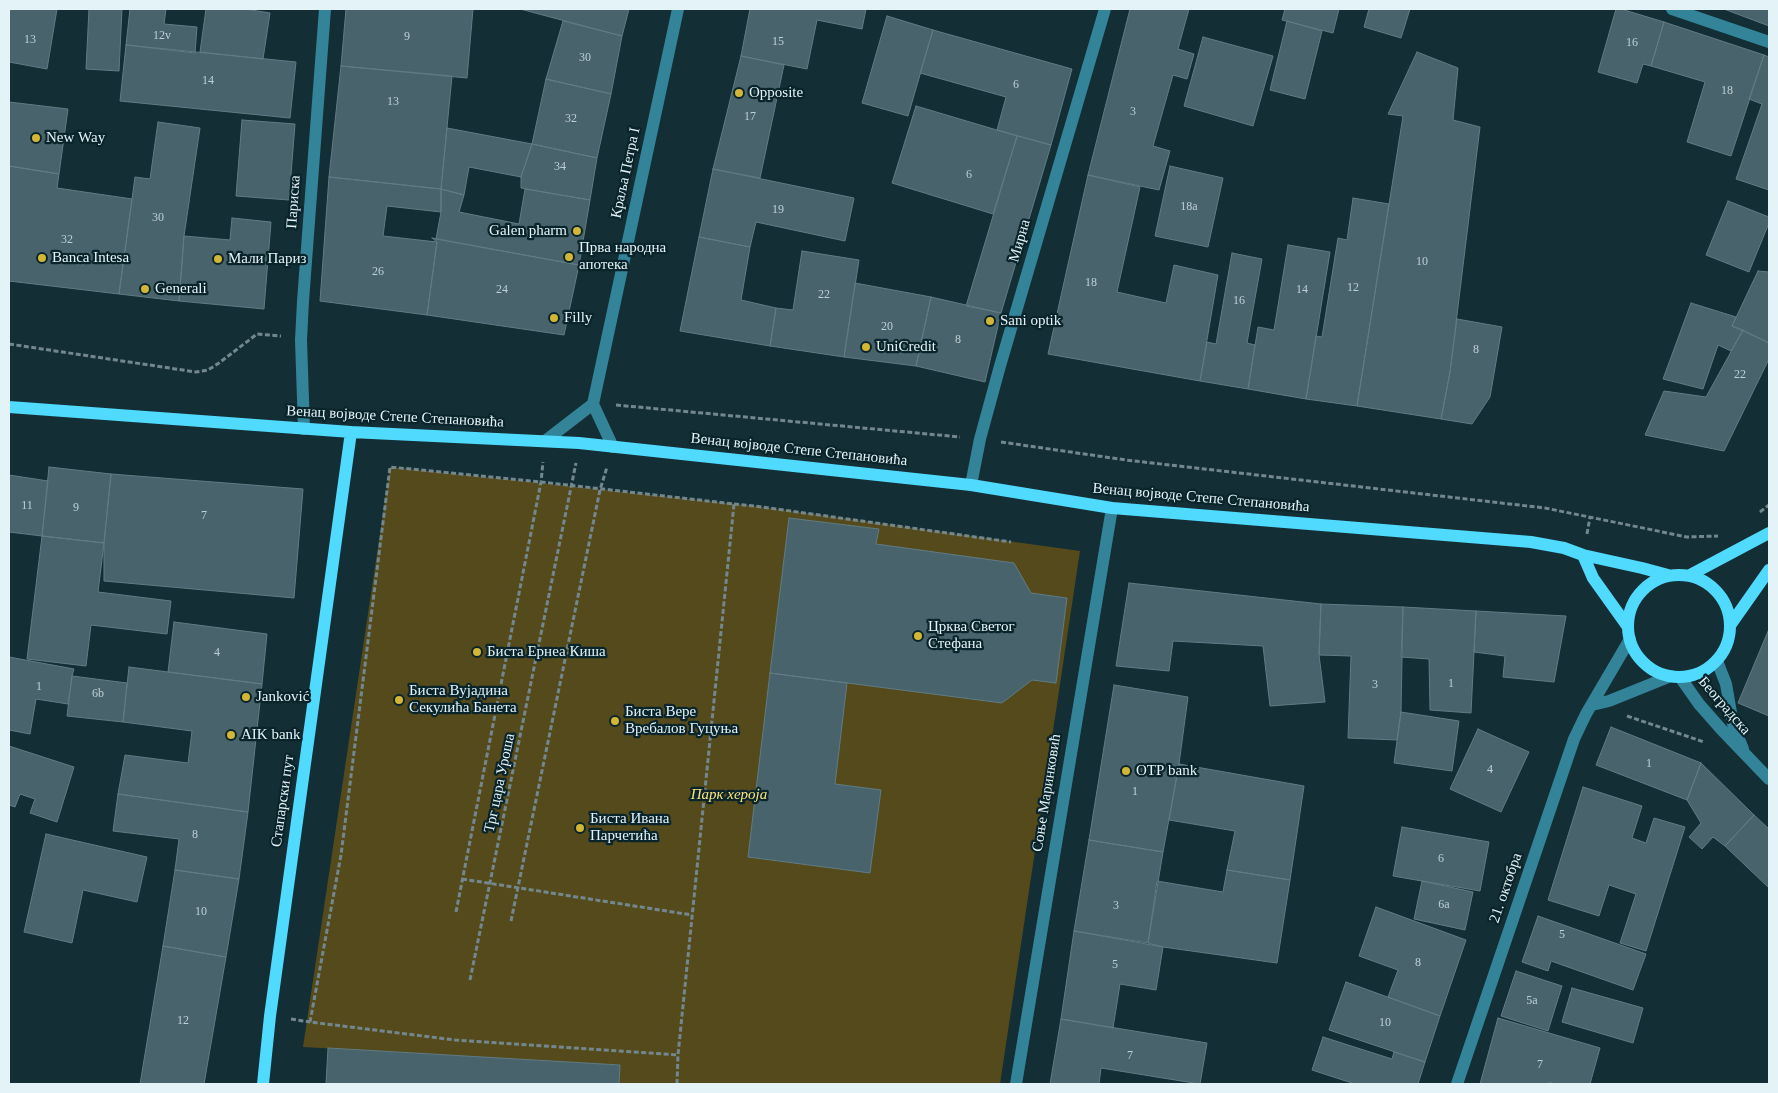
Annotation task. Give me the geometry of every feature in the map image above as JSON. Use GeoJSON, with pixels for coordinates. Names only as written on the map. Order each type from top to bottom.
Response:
{"type":"FeatureCollection","features":[{"type":"Feature","properties":{"kind":"main road","name":"Венац војводе Степе Степановића"},"geometry":{"type":"LineString","coordinates":[[9,407],[350,432],[580,443],[971,484],[1112,508],[1531,542],[1564,548],[1583,555],[1668,575]]}},
{"type":"Feature","properties":{"kind":"main road","name":"Стапарски пут"},"geometry":{"type":"LineString","coordinates":[[262,1084],[350,432]]}},
{"type":"Feature","properties":{"kind":"main road"},"geometry":{"type":"LineString","coordinates":[[1690,576],[1769,533]]}},
{"type":"Feature","properties":{"kind":"main road"},"geometry":{"type":"LineString","coordinates":[[1583,555],[1593,578],[1629,633],[1636,652],[1645,664],[1657,672],[1675,677],[1693,675],[1706,670],[1717,661],[1725,650],[1730,637],[1731,624],[1728,610],[1722,597],[1713,586],[1700,579],[1679,574],[1668,575],[1658,579],[1640,593],[1631,609],[1629,633]]}},
{"type":"Feature","properties":{"kind":"main road"},"geometry":{"type":"LineString","coordinates":[[1731,624],[1769,570]]}},
{"type":"Feature","properties":{"kind":"street","name":"Париска"},"geometry":{"type":"LineString","coordinates":[[304,429],[301,340],[325,9]]}},
{"type":"Feature","properties":{"kind":"street","name":"Краља Петра I"},"geometry":{"type":"LineString","coordinates":[[593,404],[678,9]]}},
{"type":"Feature","properties":{"kind":"street","name":"Мирна"},"geometry":{"type":"LineString","coordinates":[[971,484],[980,439],[1105,9]]}},
{"type":"Feature","properties":{"kind":"street"},"geometry":{"type":"LineString","coordinates":[[1672,9],[1769,42]]}},
{"type":"Feature","properties":{"kind":"street"},"geometry":{"type":"LineString","coordinates":[[545,441],[593,404],[613,447]]}},
{"type":"Feature","properties":{"kind":"street","name":"Соње Маринковић"},"geometry":{"type":"LineString","coordinates":[[1016,1084],[1112,508]]}},
{"type":"Feature","properties":{"kind":"street","name":"21. октобра"},"geometry":{"type":"LineString","coordinates":[[1457,1084],[1574,738],[1629,633]]}},
{"type":"Feature","properties":{"kind":"street","name":"Београдска"},"geometry":{"type":"LineString","coordinates":[[1717,661],[1726,684],[1733,724],[1746,756]]}},
{"type":"Feature","properties":{"kind":"street"},"geometry":{"type":"LineString","coordinates":[[1592,705],[1609,701],[1675,677]]}},
{"type":"Feature","properties":{"kind":"street","name":"Београдска"},"geometry":{"type":"LineString","coordinates":[[1675,677],[1769,779]]}},
{"type":"Feature","properties":{"kind":"path"},"geometry":{"type":"LineString","coordinates":[[9,344],[196,372],[208,370],[219,364],[257,334],[279,336]]}},
{"type":"Feature","properties":{"kind":"path"},"geometry":{"type":"LineString","coordinates":[[593,404],[980,439],[1126,460],[1545,508],[1687,536],[1723,536]]}},
{"type":"Feature","properties":{"kind":"path","name":"Трг цара Уроша"},"geometry":{"type":"LineString","coordinates":[[470,980],[580,443]]}},
{"type":"Feature","properties":{"kind":"path"},"geometry":{"type":"LineString","coordinates":[[678,1055],[455,1038],[310,1022],[341,855],[390,467],[756,506],[1011,542]]}},
{"type":"Feature","properties":{"kind":"path"},"geometry":{"type":"LineString","coordinates":[[456,912],[541,482]]}},
{"type":"Feature","properties":{"kind":"path"},"geometry":{"type":"LineString","coordinates":[[511,921],[600,490]]}},
{"type":"Feature","properties":{"kind":"path"},"geometry":{"type":"LineString","coordinates":[[677,1084],[678,1055],[734,504]]}},
{"type":"Feature","properties":{"kind":"path"},"geometry":{"type":"LineString","coordinates":[[1754,517],[1769,505]]}},
{"type":"Feature","properties":{"kind":"path"},"geometry":{"type":"LineString","coordinates":[[462,879],[692,915]]}},
{"type":"Feature","properties":{"kind":"green space","name":"Парк хероја"},"geometry":{"type":"Polygon","coordinates":[[[390,467],[755,506],[1080,551],[1000,1084],[619,1084],[619,1065],[303,1047],[390,467]]]}},
{"type":"Feature","properties":{"kind":"building"},"geometry":{"type":"Polygon","coordinates":[[[10,9],[57,9],[47,69],[9,62],[10,9]]]}},
{"type":"Feature","properties":{"kind":"building"},"geometry":{"type":"Polygon","coordinates":[[[89,9],[122,9],[119,71],[86,69],[89,9]]]}},
{"type":"Feature","properties":{"kind":"building"},"geometry":{"type":"Polygon","coordinates":[[[130,9],[166,9],[164,24],[197,27],[195,53],[126,45],[130,9]]]}},
{"type":"Feature","properties":{"kind":"building"},"geometry":{"type":"Polygon","coordinates":[[[206,9],[245,9],[270,13],[263,59],[200,52],[206,9]]]}},
{"type":"Feature","properties":{"kind":"building"},"geometry":{"type":"Polygon","coordinates":[[[346,9],[473,9],[467,78],[341,66],[346,9]]]}},
{"type":"Feature","properties":{"kind":"building"},"geometry":{"type":"Polygon","coordinates":[[[520,9],[629,9],[622,36],[520,9]]]}},
{"type":"Feature","properties":{"kind":"building"},"geometry":{"type":"Polygon","coordinates":[[[750,9],[866,9],[862,29],[817,20],[807,69],[741,56],[750,9]]]}},
{"type":"Feature","properties":{"kind":"building"},"geometry":{"type":"Polygon","coordinates":[[[1130,9],[1189,9],[1178,49],[1194,54],[1187,79],[1173,75],[1153,146],[1170,151],[1159,190],[1088,175],[1130,9]]]}},
{"type":"Feature","properties":{"kind":"building"},"geometry":{"type":"Polygon","coordinates":[[[1285,9],[1339,9],[1333,33],[1282,20],[1285,9]]]}},
{"type":"Feature","properties":{"kind":"building"},"geometry":{"type":"Polygon","coordinates":[[[1369,9],[1410,9],[1401,38],[1364,27],[1369,9]]]}},
{"type":"Feature","properties":{"kind":"building"},"geometry":{"type":"Polygon","coordinates":[[[1616,9],[1664,22],[1651,66],[1643,64],[1637,83],[1598,72],[1616,9]]]}},
{"type":"Feature","properties":{"kind":"building"},"geometry":{"type":"Polygon","coordinates":[[[1724,9],[1769,9],[1769,26],[1724,9]]]}},
{"type":"Feature","properties":{"kind":"building"},"geometry":{"type":"Polygon","coordinates":[[[887,16],[933,30],[908,116],[862,103],[887,16]]]}},
{"type":"Feature","properties":{"kind":"building"},"geometry":{"type":"Polygon","coordinates":[[[563,21],[622,36],[611,94],[546,79],[563,21]]]}},
{"type":"Feature","properties":{"kind":"building"},"geometry":{"type":"Polygon","coordinates":[[[1287,21],[1322,31],[1305,99],[1270,90],[1287,21]]]}},
{"type":"Feature","properties":{"kind":"building"},"geometry":{"type":"Polygon","coordinates":[[[1664,22],[1764,55],[1731,156],[1687,142],[1705,82],[1651,66],[1664,22]]]}},
{"type":"Feature","properties":{"kind":"building"},"geometry":{"type":"Polygon","coordinates":[[[933,30],[1072,69],[1051,145],[997,130],[1006,97],[920,73],[933,30]]]}},
{"type":"Feature","properties":{"kind":"building"},"geometry":{"type":"Polygon","coordinates":[[[1203,37],[1273,56],[1253,126],[1184,106],[1203,37]]]}},
{"type":"Feature","properties":{"kind":"building"},"geometry":{"type":"Polygon","coordinates":[[[126,45],[296,62],[290,118],[120,101],[126,45]]]}},
{"type":"Feature","properties":{"kind":"building"},"geometry":{"type":"Polygon","coordinates":[[[1417,52],[1458,68],[1453,120],[1480,127],[1450,372],[1441,419],[1357,406],[1403,116],[1388,114],[1417,52]]]}},
{"type":"Feature","properties":{"kind":"building"},"geometry":{"type":"Polygon","coordinates":[[[1764,55],[1769,57],[1769,190],[1736,179],[1762,104],[1749,99],[1764,55]]]}},
{"type":"Feature","properties":{"kind":"building"},"geometry":{"type":"Polygon","coordinates":[[[741,56],[784,65],[760,178],[713,169],[741,56]]]}},
{"type":"Feature","properties":{"kind":"building"},"geometry":{"type":"Polygon","coordinates":[[[341,66],[452,76],[441,189],[329,177],[341,66]]]}},
{"type":"Feature","properties":{"kind":"building"},"geometry":{"type":"Polygon","coordinates":[[[546,79],[611,94],[597,158],[532,144],[546,79]]]}},
{"type":"Feature","properties":{"kind":"building","name":"New Way"},"geometry":{"type":"Polygon","coordinates":[[[9,102],[68,109],[59,174],[9,166],[9,102]]]}},
{"type":"Feature","properties":{"kind":"building"},"geometry":{"type":"Polygon","coordinates":[[[916,106],[1017,136],[993,214],[892,183],[916,106]]]}},
{"type":"Feature","properties":{"kind":"building"},"geometry":{"type":"Polygon","coordinates":[[[242,120],[295,124],[289,200],[236,196],[242,120]]]}},
{"type":"Feature","properties":{"kind":"building"},"geometry":{"type":"Polygon","coordinates":[[[158,122],[200,128],[184,236],[179,301],[119,294],[135,177],[150,179],[158,122]]]}},
{"type":"Feature","properties":{"kind":"building"},"geometry":{"type":"Polygon","coordinates":[[[447,128],[532,144],[521,177],[469,167],[464,195],[441,189],[447,128]]]}},
{"type":"Feature","properties":{"kind":"building"},"geometry":{"type":"Polygon","coordinates":[[[1017,136],[1051,145],[1001,313],[966,306],[1017,136]]]}},
{"type":"Feature","properties":{"kind":"building"},"geometry":{"type":"Polygon","coordinates":[[[532,144],[597,158],[590,200],[521,188],[521,177],[532,144]]]}},
{"type":"Feature","properties":{"kind":"building"},"geometry":{"type":"Polygon","coordinates":[[[9,166],[59,174],[57,188],[132,199],[119,294],[9,281],[9,166]]]}},
{"type":"Feature","properties":{"kind":"building"},"geometry":{"type":"Polygon","coordinates":[[[1170,166],[1223,178],[1208,247],[1155,236],[1170,166]]]}},
{"type":"Feature","properties":{"kind":"building"},"geometry":{"type":"Polygon","coordinates":[[[713,169],[854,198],[845,241],[756,222],[750,247],[699,237],[713,169]]]}},
{"type":"Feature","properties":{"kind":"building"},"geometry":{"type":"Polygon","coordinates":[[[1088,175],[1140,187],[1117,292],[1166,303],[1174,265],[1218,275],[1200,381],[1048,354],[1088,175]]]}},
{"type":"Feature","properties":{"kind":"building"},"geometry":{"type":"Polygon","coordinates":[[[329,177],[441,189],[441,212],[387,206],[383,236],[437,242],[427,315],[320,301],[329,177]]]}},
{"type":"Feature","properties":{"kind":"building"},"geometry":{"type":"Polygon","coordinates":[[[441,189],[464,195],[459,212],[519,224],[525,189],[590,200],[579,265],[436,239],[441,212],[441,189]]]}},
{"type":"Feature","properties":{"kind":"building"},"geometry":{"type":"Polygon","coordinates":[[[1353,198],[1389,204],[1357,406],[1306,399],[1316,336],[1322,337],[1338,238],[1347,240],[1353,198]]]}},
{"type":"Feature","properties":{"kind":"building"},"geometry":{"type":"Polygon","coordinates":[[[1728,201],[1769,217],[1769,223],[1749,272],[1706,255],[1728,201]]]}},
{"type":"Feature","properties":{"kind":"building"},"geometry":{"type":"Polygon","coordinates":[[[232,218],[271,222],[264,309],[179,301],[184,236],[230,240],[232,218]]]}},
{"type":"Feature","properties":{"kind":"building"},"geometry":{"type":"Polygon","coordinates":[[[699,237],[750,247],[741,300],[776,308],[770,346],[680,331],[699,237]]]}},
{"type":"Feature","properties":{"kind":"building"},"geometry":{"type":"Polygon","coordinates":[[[432,238],[579,265],[564,335],[427,315],[437,242],[432,238]]]}},
{"type":"Feature","properties":{"kind":"building"},"geometry":{"type":"Polygon","coordinates":[[[1288,245],[1330,252],[1306,399],[1248,389],[1258,327],[1274,330],[1288,245]]]}},
{"type":"Feature","properties":{"kind":"building"},"geometry":{"type":"Polygon","coordinates":[[[802,251],[859,260],[844,357],[770,346],[776,308],[793,310],[802,251]]]}},
{"type":"Feature","properties":{"kind":"building"},"geometry":{"type":"Polygon","coordinates":[[[1232,253],[1262,259],[1247,343],[1255,345],[1248,389],[1200,381],[1207,342],[1216,344],[1232,253]]]}},
{"type":"Feature","properties":{"kind":"building"},"geometry":{"type":"Polygon","coordinates":[[[1758,271],[1769,272],[1769,343],[1732,326],[1758,271]]]}},
{"type":"Feature","properties":{"kind":"building"},"geometry":{"type":"Polygon","coordinates":[[[855,283],[931,297],[916,366],[844,357],[855,283]]]}},
{"type":"Feature","properties":{"kind":"building"},"geometry":{"type":"Polygon","coordinates":[[[931,297],[1001,313],[985,382],[916,366],[931,297]]]}},
{"type":"Feature","properties":{"kind":"building"},"geometry":{"type":"Polygon","coordinates":[[[1691,303],[1736,317],[1732,326],[1743,330],[1731,351],[1718,345],[1703,389],[1663,379],[1691,303]]]}},
{"type":"Feature","properties":{"kind":"building"},"geometry":{"type":"Polygon","coordinates":[[[1457,319],[1502,327],[1490,397],[1472,424],[1441,419],[1457,319]]]}},
{"type":"Feature","properties":{"kind":"building"},"geometry":{"type":"Polygon","coordinates":[[[1743,330],[1769,343],[1769,359],[1724,451],[1645,435],[1664,391],[1706,397],[1743,330]]]}},
{"type":"Feature","properties":{"kind":"building"},"geometry":{"type":"Polygon","coordinates":[[[49,467],[111,474],[104,543],[42,536],[49,467]]]}},
{"type":"Feature","properties":{"kind":"building"},"geometry":{"type":"Polygon","coordinates":[[[111,474],[303,489],[294,598],[104,581],[104,543],[111,474]]]}},
{"type":"Feature","properties":{"kind":"building"},"geometry":{"type":"Polygon","coordinates":[[[9,475],[48,481],[42,536],[9,532],[9,475]]]}},
{"type":"Feature","properties":{"kind":"building","name":"Црква Светог Стефана"},"geometry":{"type":"Polygon","coordinates":[[[789,518],[879,529],[876,544],[1014,563],[1031,593],[1067,598],[1056,683],[1032,680],[1002,703],[770,673],[789,518]]]}},
{"type":"Feature","properties":{"kind":"building"},"geometry":{"type":"Polygon","coordinates":[[[42,536],[104,543],[98,592],[171,601],[167,634],[91,625],[86,666],[27,659],[42,536]]]}},
{"type":"Feature","properties":{"kind":"building"},"geometry":{"type":"Polygon","coordinates":[[[1129,583],[1321,604],[1319,655],[1325,702],[1270,706],[1263,646],[1173,641],[1169,671],[1116,666],[1129,583]]]}},
{"type":"Feature","properties":{"kind":"building"},"geometry":{"type":"Polygon","coordinates":[[[1321,604],[1403,607],[1401,712],[1397,740],[1348,738],[1351,656],[1319,655],[1321,604]]]}},
{"type":"Feature","properties":{"kind":"building"},"geometry":{"type":"Polygon","coordinates":[[[1403,607],[1476,611],[1471,713],[1430,710],[1429,659],[1401,657],[1403,607]]]}},
{"type":"Feature","properties":{"kind":"building"},"geometry":{"type":"Polygon","coordinates":[[[1476,611],[1566,616],[1554,682],[1503,677],[1505,656],[1474,652],[1476,611]]]}},
{"type":"Feature","properties":{"kind":"building"},"geometry":{"type":"Polygon","coordinates":[[[174,622],[267,634],[262,684],[168,672],[174,622]]]}},
{"type":"Feature","properties":{"kind":"building"},"geometry":{"type":"Polygon","coordinates":[[[1769,629],[1769,716],[1738,703],[1769,629]]]}},
{"type":"Feature","properties":{"kind":"building"},"geometry":{"type":"Polygon","coordinates":[[[9,657],[74,669],[68,704],[36,699],[30,734],[9,730],[9,657]]]}},
{"type":"Feature","properties":{"kind":"building"},"geometry":{"type":"Polygon","coordinates":[[[129,667],[262,684],[248,812],[118,794],[125,755],[188,763],[192,731],[123,722],[129,667]]]}},
{"type":"Feature","properties":{"kind":"building"},"geometry":{"type":"Polygon","coordinates":[[[770,673],[847,683],[835,784],[881,790],[870,873],[748,857],[770,673]]]}},
{"type":"Feature","properties":{"kind":"building"},"geometry":{"type":"Polygon","coordinates":[[[72,676],[127,683],[123,722],[67,716],[72,676]]]}},
{"type":"Feature","properties":{"kind":"building"},"geometry":{"type":"Polygon","coordinates":[[[1114,685],[1188,697],[1179,764],[1163,852],[1089,840],[1114,685]]]}},
{"type":"Feature","properties":{"kind":"building"},"geometry":{"type":"Polygon","coordinates":[[[1401,712],[1459,721],[1452,771],[1394,763],[1401,712]]]}},
{"type":"Feature","properties":{"kind":"building"},"geometry":{"type":"Polygon","coordinates":[[[1611,727],[1701,763],[1687,800],[1596,765],[1611,727]]]}},
{"type":"Feature","properties":{"kind":"building"},"geometry":{"type":"Polygon","coordinates":[[[1478,729],[1529,752],[1501,812],[1450,789],[1478,729]]]}},
{"type":"Feature","properties":{"kind":"building"},"geometry":{"type":"Polygon","coordinates":[[[9,746],[74,767],[57,822],[30,813],[35,799],[20,794],[15,807],[9,805],[9,746]]]}},
{"type":"Feature","properties":{"kind":"building"},"geometry":{"type":"Polygon","coordinates":[[[1701,763],[1754,815],[1725,846],[1713,837],[1702,849],[1689,837],[1701,823],[1687,800],[1701,763]]]}},
{"type":"Feature","properties":{"kind":"building"},"geometry":{"type":"Polygon","coordinates":[[[1179,764],[1304,786],[1290,880],[1227,870],[1235,831],[1169,820],[1179,764]]]}},
{"type":"Feature","properties":{"kind":"building"},"geometry":{"type":"Polygon","coordinates":[[[1583,787],[1642,806],[1632,838],[1646,843],[1654,818],[1685,827],[1646,951],[1620,943],[1636,894],[1609,885],[1599,916],[1548,900],[1583,787]]]}},
{"type":"Feature","properties":{"kind":"building"},"geometry":{"type":"Polygon","coordinates":[[[118,794],[248,812],[239,879],[175,870],[179,839],[113,831],[118,794]]]}},
{"type":"Feature","properties":{"kind":"building"},"geometry":{"type":"Polygon","coordinates":[[[1754,815],[1769,829],[1769,888],[1725,846],[1754,815]]]}},
{"type":"Feature","properties":{"kind":"building"},"geometry":{"type":"Polygon","coordinates":[[[1402,827],[1489,842],[1480,891],[1393,876],[1402,827]]]}},
{"type":"Feature","properties":{"kind":"building"},"geometry":{"type":"Polygon","coordinates":[[[46,834],[147,857],[137,902],[83,890],[72,943],[24,932],[46,834]]]}},
{"type":"Feature","properties":{"kind":"building"},"geometry":{"type":"Polygon","coordinates":[[[1089,840],[1163,852],[1148,943],[1074,931],[1089,840]]]}},
{"type":"Feature","properties":{"kind":"building"},"geometry":{"type":"Polygon","coordinates":[[[175,870],[239,879],[226,957],[163,946],[175,870]]]}},
{"type":"Feature","properties":{"kind":"building"},"geometry":{"type":"Polygon","coordinates":[[[1227,870],[1290,880],[1277,963],[1163,947],[1148,943],[1157,881],[1223,892],[1227,870]]]}},
{"type":"Feature","properties":{"kind":"building"},"geometry":{"type":"Polygon","coordinates":[[[1422,881],[1473,892],[1465,930],[1414,919],[1422,881]]]}},
{"type":"Feature","properties":{"kind":"building"},"geometry":{"type":"Polygon","coordinates":[[[1376,907],[1466,940],[1440,1016],[1388,997],[1398,970],[1359,956],[1376,907]]]}},
{"type":"Feature","properties":{"kind":"building"},"geometry":{"type":"Polygon","coordinates":[[[1538,916],[1646,954],[1633,990],[1551,961],[1548,971],[1522,962],[1538,916]]]}},
{"type":"Feature","properties":{"kind":"building"},"geometry":{"type":"Polygon","coordinates":[[[1074,931],[1163,947],[1156,990],[1120,984],[1113,1028],[1061,1019],[1074,931]]]}},
{"type":"Feature","properties":{"kind":"building"},"geometry":{"type":"Polygon","coordinates":[[[163,946],[226,957],[204,1084],[140,1084],[163,946]]]}},
{"type":"Feature","properties":{"kind":"building"},"geometry":{"type":"Polygon","coordinates":[[[1516,971],[1562,986],[1548,1031],[1501,1016],[1516,971]]]}},
{"type":"Feature","properties":{"kind":"building"},"geometry":{"type":"Polygon","coordinates":[[[1346,982],[1440,1016],[1425,1062],[1329,1030],[1346,982]]]}},
{"type":"Feature","properties":{"kind":"building"},"geometry":{"type":"Polygon","coordinates":[[[1572,988],[1643,1008],[1633,1043],[1562,1022],[1572,988]]]}},
{"type":"Feature","properties":{"kind":"building"},"geometry":{"type":"Polygon","coordinates":[[[1498,1018],[1600,1048],[1590,1084],[1555,1084],[1549,1082],[1548,1084],[1480,1084],[1498,1018]]]}},
{"type":"Feature","properties":{"kind":"building"},"geometry":{"type":"Polygon","coordinates":[[[1061,1019],[1207,1043],[1200,1084],[1101,1068],[1099,1084],[1050,1084],[1061,1019]]]}},
{"type":"Feature","properties":{"kind":"building"},"geometry":{"type":"Polygon","coordinates":[[[1323,1037],[1392,1059],[1394,1052],[1425,1062],[1418,1084],[1355,1084],[1312,1070],[1323,1037]]]}},
{"type":"Feature","properties":{"kind":"building"},"geometry":{"type":"Polygon","coordinates":[[[328,1048],[620,1065],[619,1084],[326,1084],[328,1048]]]}},
{"type":"Feature","properties":{"kind":"place","name":"Opposite"},"geometry":{"type":"Point","coordinates":[739,93]}},
{"type":"Feature","properties":{"kind":"place","name":"New Way"},"geometry":{"type":"Point","coordinates":[36,138]}},
{"type":"Feature","properties":{"kind":"place","name":"Galen pharm"},"geometry":{"type":"Point","coordinates":[577,231]}},
{"type":"Feature","properties":{"kind":"place","name":"Прва народна апотека"},"geometry":{"type":"Point","coordinates":[569,257]}},
{"type":"Feature","properties":{"kind":"place","name":"Banca Intesa"},"geometry":{"type":"Point","coordinates":[42,258]}},
{"type":"Feature","properties":{"kind":"place","name":"Мали Париз"},"geometry":{"type":"Point","coordinates":[218,259]}},
{"type":"Feature","properties":{"kind":"place","name":"Generali"},"geometry":{"type":"Point","coordinates":[145,289]}},
{"type":"Feature","properties":{"kind":"place","name":"Filly"},"geometry":{"type":"Point","coordinates":[554,318]}},
{"type":"Feature","properties":{"kind":"place","name":"Sani optik"},"geometry":{"type":"Point","coordinates":[990,321]}},
{"type":"Feature","properties":{"kind":"place","name":"UniCredit"},"geometry":{"type":"Point","coordinates":[866,347]}},
{"type":"Feature","properties":{"kind":"place","name":"Црква Светог Стефана"},"geometry":{"type":"Point","coordinates":[918,636]}},
{"type":"Feature","properties":{"kind":"place","name":"Биста Ернеа Киша"},"geometry":{"type":"Point","coordinates":[477,652]}},
{"type":"Feature","properties":{"kind":"place","name":"Janković"},"geometry":{"type":"Point","coordinates":[246,697]}},
{"type":"Feature","properties":{"kind":"place","name":"Биста Вујадина Секулића Банета"},"geometry":{"type":"Point","coordinates":[399,700]}},
{"type":"Feature","properties":{"kind":"place","name":"Биста Вере Вребалов Гуцуња"},"geometry":{"type":"Point","coordinates":[615,721]}},
{"type":"Feature","properties":{"kind":"place","name":"AIK bank"},"geometry":{"type":"Point","coordinates":[231,735]}},
{"type":"Feature","properties":{"kind":"place","name":"OTP bank"},"geometry":{"type":"Point","coordinates":[1126,771]}},
{"type":"Feature","properties":{"kind":"place","name":"Биста Ивана Парчетића"},"geometry":{"type":"Point","coordinates":[580,828]}}]}
